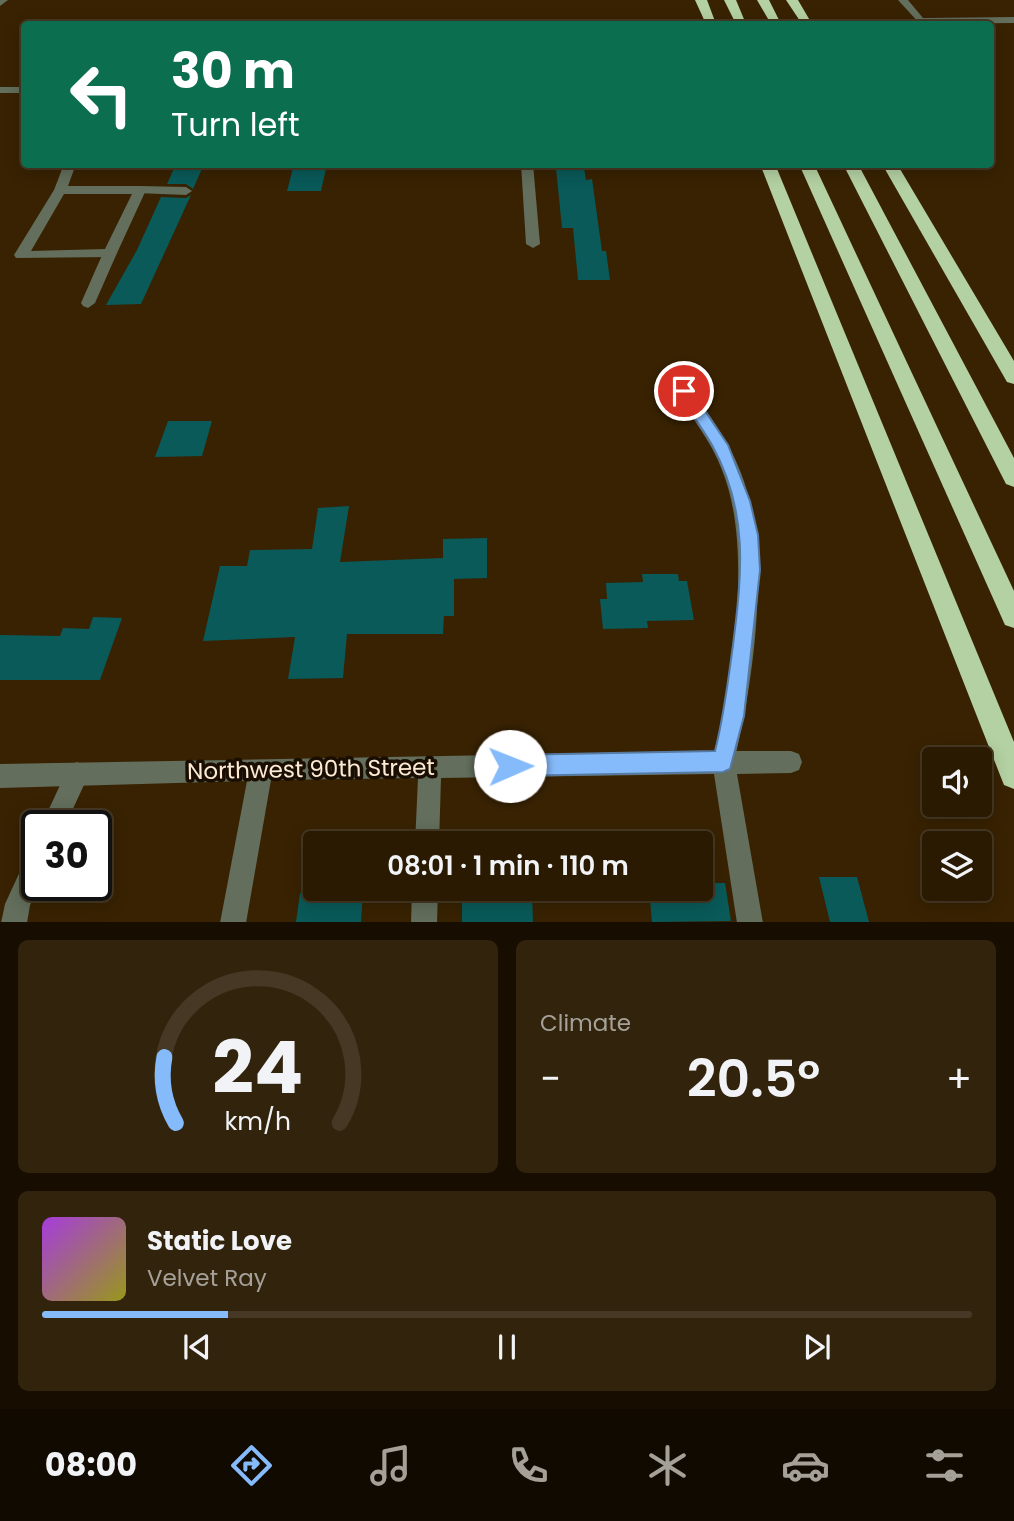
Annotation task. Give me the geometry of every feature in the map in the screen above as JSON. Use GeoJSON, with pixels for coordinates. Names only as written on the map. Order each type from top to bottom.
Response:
{"type":"FeatureCollection","features":[{"type":"Feature","properties":{"kind":"highway"},"geometry":{"type":"LineString","coordinates":[[701,0],[710,21]]}},
{"type":"Feature","properties":{"kind":"highway"},"geometry":{"type":"LineString","coordinates":[[730,0],[740,21]]}},
{"type":"Feature","properties":{"kind":"highway"},"geometry":{"type":"LineString","coordinates":[[763,0],[774,21]]}},
{"type":"Feature","properties":{"kind":"highway"},"geometry":{"type":"LineString","coordinates":[[792,0],[805,21]]}},
{"type":"Feature","properties":{"kind":"highway"},"geometry":{"type":"LineString","coordinates":[[769,168],[1014,775]]}},
{"type":"Feature","properties":{"kind":"highway"},"geometry":{"type":"LineString","coordinates":[[808,168],[1014,617]]}},
{"type":"Feature","properties":{"kind":"highway"},"geometry":{"type":"LineString","coordinates":[[852,168],[1014,478]]}},
{"type":"Feature","properties":{"kind":"highway"},"geometry":{"type":"LineString","coordinates":[[891,168],[1014,377]]}},
{"type":"Feature","properties":{"kind":"street"},"geometry":{"type":"LineString","coordinates":[[903,0],[920,21],[1014,20]]}},
{"type":"Feature","properties":{"kind":"street"},"geometry":{"type":"LineString","coordinates":[[0,90],[21,90]]}},
{"type":"Feature","properties":{"kind":"street"},"geometry":{"type":"LineString","coordinates":[[68,168],[60,190],[21,255],[110,253]]}},
{"type":"Feature","properties":{"kind":"street"},"geometry":{"type":"LineString","coordinates":[[527,168],[533,244]]}},
{"type":"Feature","properties":{"kind":"street"},"geometry":{"type":"LineString","coordinates":[[60,190],[186,191]]}},
{"type":"Feature","properties":{"kind":"street"},"geometry":{"type":"LineString","coordinates":[[88,303],[140,190]]}},
{"type":"Feature","properties":{"kind":"street"},"geometry":{"type":"LineString","coordinates":[[684,391],[720,445],[742,501],[749,535],[751,570],[734,716],[723,762],[751,922]]}},
{"type":"Feature","properties":{"kind":"street","name":"Northwest 90th Street"},"geometry":{"type":"LineString","coordinates":[[0,776],[261,769],[791,762]]}},
{"type":"Feature","properties":{"kind":"street"},"geometry":{"type":"LineString","coordinates":[[428,831],[430,767]]}},
{"type":"Feature","properties":{"kind":"street"},"geometry":{"type":"LineString","coordinates":[[233,922],[261,769]]}},
{"type":"Feature","properties":{"kind":"street"},"geometry":{"type":"LineString","coordinates":[[60,810],[76,774]]}},
{"type":"Feature","properties":{"kind":"street"},"geometry":{"type":"LineString","coordinates":[[14,922],[21,898]]}},
{"type":"Feature","properties":{"kind":"street"},"geometry":{"type":"LineString","coordinates":[[424,922],[425,901]]}},
{"type":"Feature","properties":{"kind":"building"},"geometry":{"type":"Polygon","coordinates":[[[174,168],[202,168],[193,189],[186,184],[167,184],[174,168]]]}},
{"type":"Feature","properties":{"kind":"building"},"geometry":{"type":"Polygon","coordinates":[[[293,168],[326,168],[321,191],[287,191],[293,168]]]}},
{"type":"Feature","properties":{"kind":"building"},"geometry":{"type":"Polygon","coordinates":[[[556,168],[584,168],[586,180],[592,179],[602,251],[606,251],[610,280],[578,280],[573,228],[562,228],[556,168]]]}},
{"type":"Feature","properties":{"kind":"building"},"geometry":{"type":"Polygon","coordinates":[[[191,195],[141,304],[106,305],[137,250],[161,197],[186,198],[191,195]]]}},
{"type":"Feature","properties":{"kind":"building"},"geometry":{"type":"Polygon","coordinates":[[[168,421],[212,421],[202,456],[155,457],[168,421]]]}},
{"type":"Feature","properties":{"kind":"building"},"geometry":{"type":"Polygon","coordinates":[[[349,506],[340,562],[443,558],[443,539],[487,538],[487,578],[454,579],[454,616],[444,616],[443,634],[347,634],[343,678],[288,679],[295,637],[203,641],[220,566],[247,566],[250,550],[312,549],[318,508],[349,506]]]}},
{"type":"Feature","properties":{"kind":"building"},"geometry":{"type":"Polygon","coordinates":[[[642,574],[678,574],[679,581],[687,581],[694,620],[647,621],[648,628],[603,629],[600,599],[607,599],[606,583],[643,582],[642,574]]]}},
{"type":"Feature","properties":{"kind":"building"},"geometry":{"type":"Polygon","coordinates":[[[93,617],[122,618],[100,680],[0,680],[0,635],[60,636],[63,628],[89,629],[93,617]]]}},
{"type":"Feature","properties":{"kind":"building"},"geometry":{"type":"Polygon","coordinates":[[[819,877],[857,877],[869,922],[830,922],[819,877]]]}},
{"type":"Feature","properties":{"kind":"building"},"geometry":{"type":"Polygon","coordinates":[[[713,883],[725,883],[731,921],[652,922],[650,901],[713,901],[713,883]]]}},
{"type":"Feature","properties":{"kind":"building"},"geometry":{"type":"Polygon","coordinates":[[[300,893],[303,893],[303,901],[362,901],[361,922],[296,922],[300,893]]]}},
{"type":"Feature","properties":{"kind":"building"},"geometry":{"type":"Polygon","coordinates":[[[462,901],[532,901],[533,922],[462,922],[462,901]]]}},
{"type":"Feature","properties":{"kind":"route"},"geometry":{"type":"LineString","coordinates":[[510,766],[723,762],[734,716],[751,570],[749,535],[742,501],[720,445],[684,391]]}}]}
